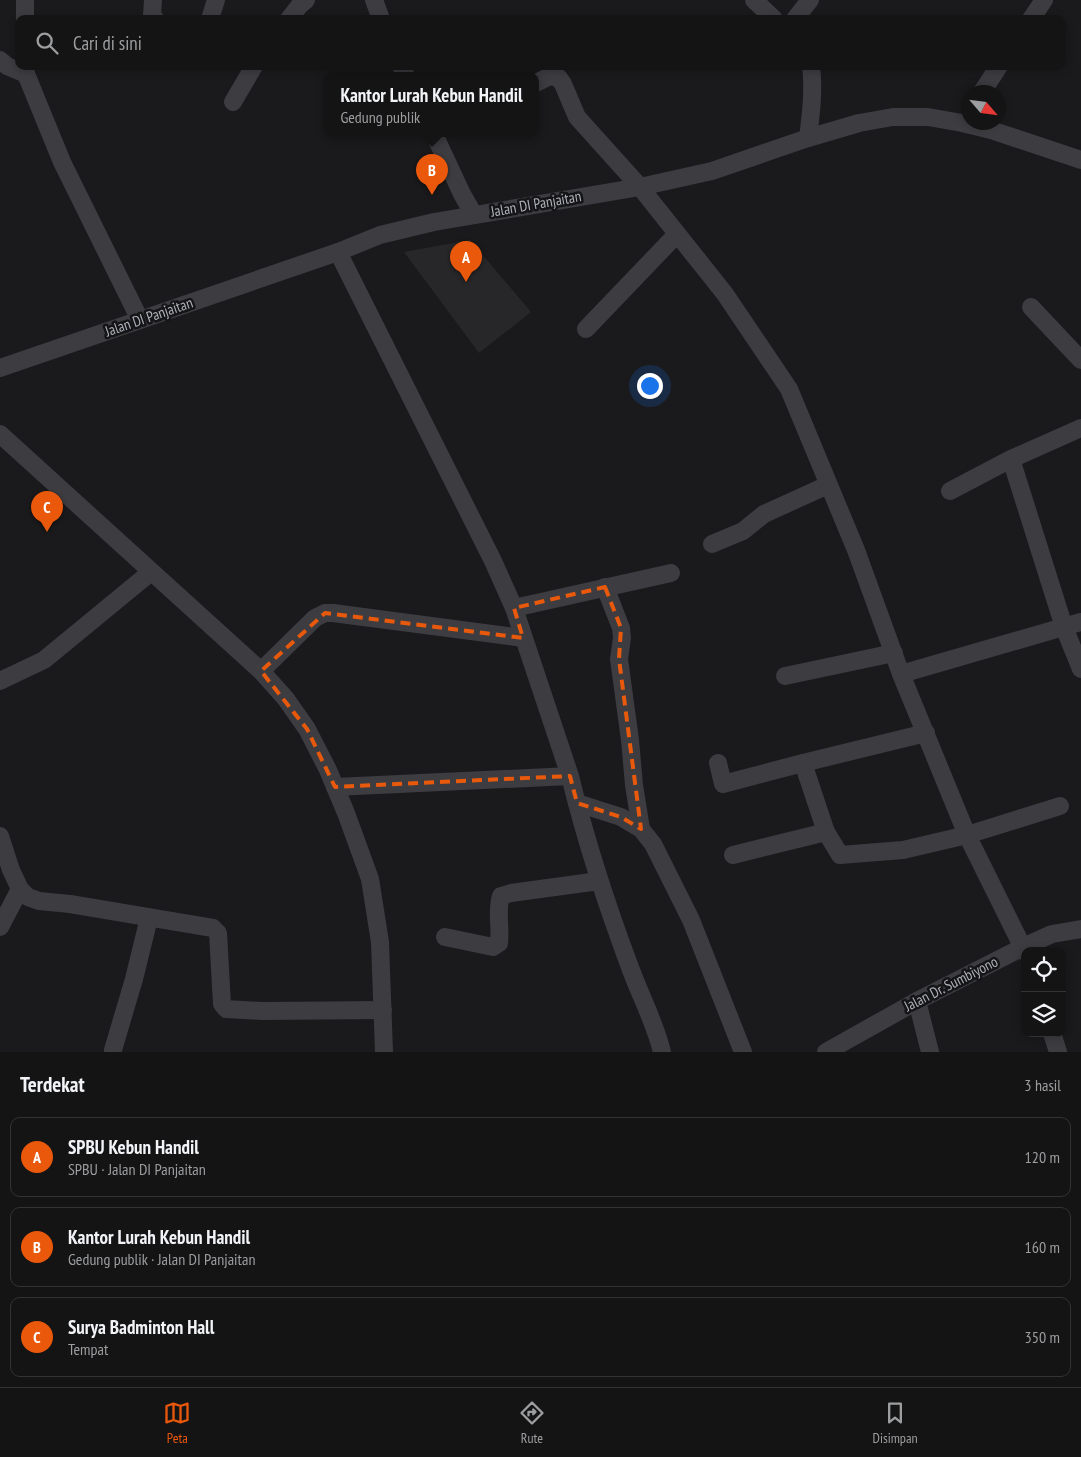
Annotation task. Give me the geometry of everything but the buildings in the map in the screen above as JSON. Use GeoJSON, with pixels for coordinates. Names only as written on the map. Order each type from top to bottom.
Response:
{"type":"FeatureCollection","features":[{"type":"Feature","properties":{"kind":"street"},"geometry":{"type":"LineString","coordinates":[[25,0],[25,15]]}},
{"type":"Feature","properties":{"kind":"street"},"geometry":{"type":"LineString","coordinates":[[152,15],[153,0]]}},
{"type":"Feature","properties":{"kind":"street"},"geometry":{"type":"LineString","coordinates":[[211,15],[216,0]]}},
{"type":"Feature","properties":{"kind":"street"},"geometry":{"type":"LineString","coordinates":[[292,15],[306,0]]}},
{"type":"Feature","properties":{"kind":"street"},"geometry":{"type":"LineString","coordinates":[[374,0],[380,15]]}},
{"type":"Feature","properties":{"kind":"street"},"geometry":{"type":"LineString","coordinates":[[754,0],[770,15]]}},
{"type":"Feature","properties":{"kind":"street"},"geometry":{"type":"LineString","coordinates":[[797,15],[810,0]]}},
{"type":"Feature","properties":{"kind":"street"},"geometry":{"type":"LineString","coordinates":[[1034,15],[1044,0]]}},
{"type":"Feature","properties":{"kind":"street"},"geometry":{"type":"LineString","coordinates":[[0,60],[7,66],[15,68]]}},
{"type":"Feature","properties":{"kind":"street"},"geometry":{"type":"LineString","coordinates":[[26,70],[62,162],[140,320]]}},
{"type":"Feature","properties":{"kind":"street"},"geometry":{"type":"LineString","coordinates":[[233,102],[252,70]]}},
{"type":"Feature","properties":{"kind":"street"},"geometry":{"type":"LineString","coordinates":[[808,138],[812,113],[813,83],[811,70]]}},
{"type":"Feature","properties":{"kind":"street"},"geometry":{"type":"LineString","coordinates":[[987,85],[996,70]]}},
{"type":"Feature","properties":{"kind":"street"},"geometry":{"type":"LineString","coordinates":[[539,82],[550,76],[559,78],[577,117],[615,161],[640,186],[725,294],[789,388],[856,550],[901,674],[967,835],[1023,947]]}},
{"type":"Feature","properties":{"kind":"street","name":"Jalan DI Panjaitan"},"geometry":{"type":"LineString","coordinates":[[0,368],[338,252],[380,235],[434,222],[640,186],[712,171],[808,138],[859,123],[893,117],[961,117]]}},
{"type":"Feature","properties":{"kind":"street","name":"Jalan DI Panjaitan"},"geometry":{"type":"LineString","coordinates":[[991,130],[1081,160]]}},
{"type":"Feature","properties":{"kind":"street"},"geometry":{"type":"LineString","coordinates":[[435,137],[474,215]]}},
{"type":"Feature","properties":{"kind":"street"},"geometry":{"type":"LineString","coordinates":[[586,329],[677,234]]}},
{"type":"Feature","properties":{"kind":"street"},"geometry":{"type":"LineString","coordinates":[[338,252],[488,552],[514,608],[570,776],[599,881],[662,1052]]}},
{"type":"Feature","properties":{"kind":"street"},"geometry":{"type":"LineString","coordinates":[[1031,307],[1081,360]]}},
{"type":"Feature","properties":{"kind":"street"},"geometry":{"type":"LineString","coordinates":[[950,491],[1011,459],[1081,428]]}},
{"type":"Feature","properties":{"kind":"street"},"geometry":{"type":"LineString","coordinates":[[0,434],[260,671],[286,699],[307,729],[328,770],[370,879],[380,942],[384,1052]]}},
{"type":"Feature","properties":{"kind":"street"},"geometry":{"type":"LineString","coordinates":[[1011,459],[1064,627],[1081,669]]}},
{"type":"Feature","properties":{"kind":"street"},"geometry":{"type":"LineString","coordinates":[[712,544],[743,531],[764,514],[828,485]]}},
{"type":"Feature","properties":{"kind":"street"},"geometry":{"type":"LineString","coordinates":[[0,681],[44,660],[151,572]]}},
{"type":"Feature","properties":{"kind":"street"},"geometry":{"type":"LineString","coordinates":[[514,608],[671,573]]}},
{"type":"Feature","properties":{"kind":"street"},"geometry":{"type":"LineString","coordinates":[[605,587],[621,628],[622,638],[619,659],[641,829]]}},
{"type":"Feature","properties":{"kind":"street"},"geometry":{"type":"LineString","coordinates":[[260,671],[315,618],[324,613],[523,638]]}},
{"type":"Feature","properties":{"kind":"street"},"geometry":{"type":"LineString","coordinates":[[901,674],[1081,622]]}},
{"type":"Feature","properties":{"kind":"street"},"geometry":{"type":"LineString","coordinates":[[785,676],[894,653]]}},
{"type":"Feature","properties":{"kind":"street"},"geometry":{"type":"LineString","coordinates":[[718,763],[723,784],[926,733]]}},
{"type":"Feature","properties":{"kind":"street"},"geometry":{"type":"LineString","coordinates":[[803,763],[826,832],[840,855],[903,850],[967,835],[1060,806]]}},
{"type":"Feature","properties":{"kind":"street"},"geometry":{"type":"LineString","coordinates":[[335,787],[570,776]]}},
{"type":"Feature","properties":{"kind":"street"},"geometry":{"type":"LineString","coordinates":[[576,803],[621,817],[641,829],[653,844],[691,920],[743,1052]]}},
{"type":"Feature","properties":{"kind":"street"},"geometry":{"type":"LineString","coordinates":[[733,855],[826,832]]}},
{"type":"Feature","properties":{"kind":"street"},"geometry":{"type":"LineString","coordinates":[[0,836],[11,870],[20,888],[28,897],[216,930],[218,933],[222,1004],[226,1009],[272,1011],[383,1010]]}},
{"type":"Feature","properties":{"kind":"street"},"geometry":{"type":"LineString","coordinates":[[445,937],[493,947],[499,942],[498,906],[501,896],[510,893],[599,881]]}},
{"type":"Feature","properties":{"kind":"street"},"geometry":{"type":"LineString","coordinates":[[0,927],[20,888]]}},
{"type":"Feature","properties":{"kind":"street"},"geometry":{"type":"LineString","coordinates":[[113,1050],[134,979],[149,918]]}},
{"type":"Feature","properties":{"kind":"street","name":"Jalan Dr. Sumbiyono"},"geometry":{"type":"LineString","coordinates":[[1028,947],[1052,934],[1081,929]]}},
{"type":"Feature","properties":{"kind":"street","name":"Jalan Dr. Sumbiyono"},"geometry":{"type":"LineString","coordinates":[[826,1052],[917,1001],[1021,950]]}},
{"type":"Feature","properties":{"kind":"street"},"geometry":{"type":"LineString","coordinates":[[917,1001],[930,1052]]}},
{"type":"Feature","properties":{"kind":"street"},"geometry":{"type":"LineString","coordinates":[[1053,1037],[1058,1052]]}},
{"type":"Feature","properties":{"kind":"highlighted area"},"geometry":{"type":"Polygon","coordinates":[[[605,587],[621,628],[619,659],[641,829],[621,817],[577,803],[570,776],[335,787],[307,729],[261,671],[325,613],[523,638],[514,608],[605,587]]]}},
{"type":"Feature","properties":{"kind":"shaded area"},"geometry":{"type":"Polygon","coordinates":[[[470,240],[531,312],[479,353],[404,252],[470,240]]]}},
{"type":"Feature","properties":{"kind":"place","name":"Kantor Lurah Kebun Handil"},"geometry":{"type":"Point","coordinates":[432,195]}},
{"type":"Feature","properties":{"kind":"place","name":"SPBU Kebun Handil"},"geometry":{"type":"Point","coordinates":[466,282]}},
{"type":"Feature","properties":{"kind":"place","name":"Surya Badminton Hall"},"geometry":{"type":"Point","coordinates":[47,532]}}]}
